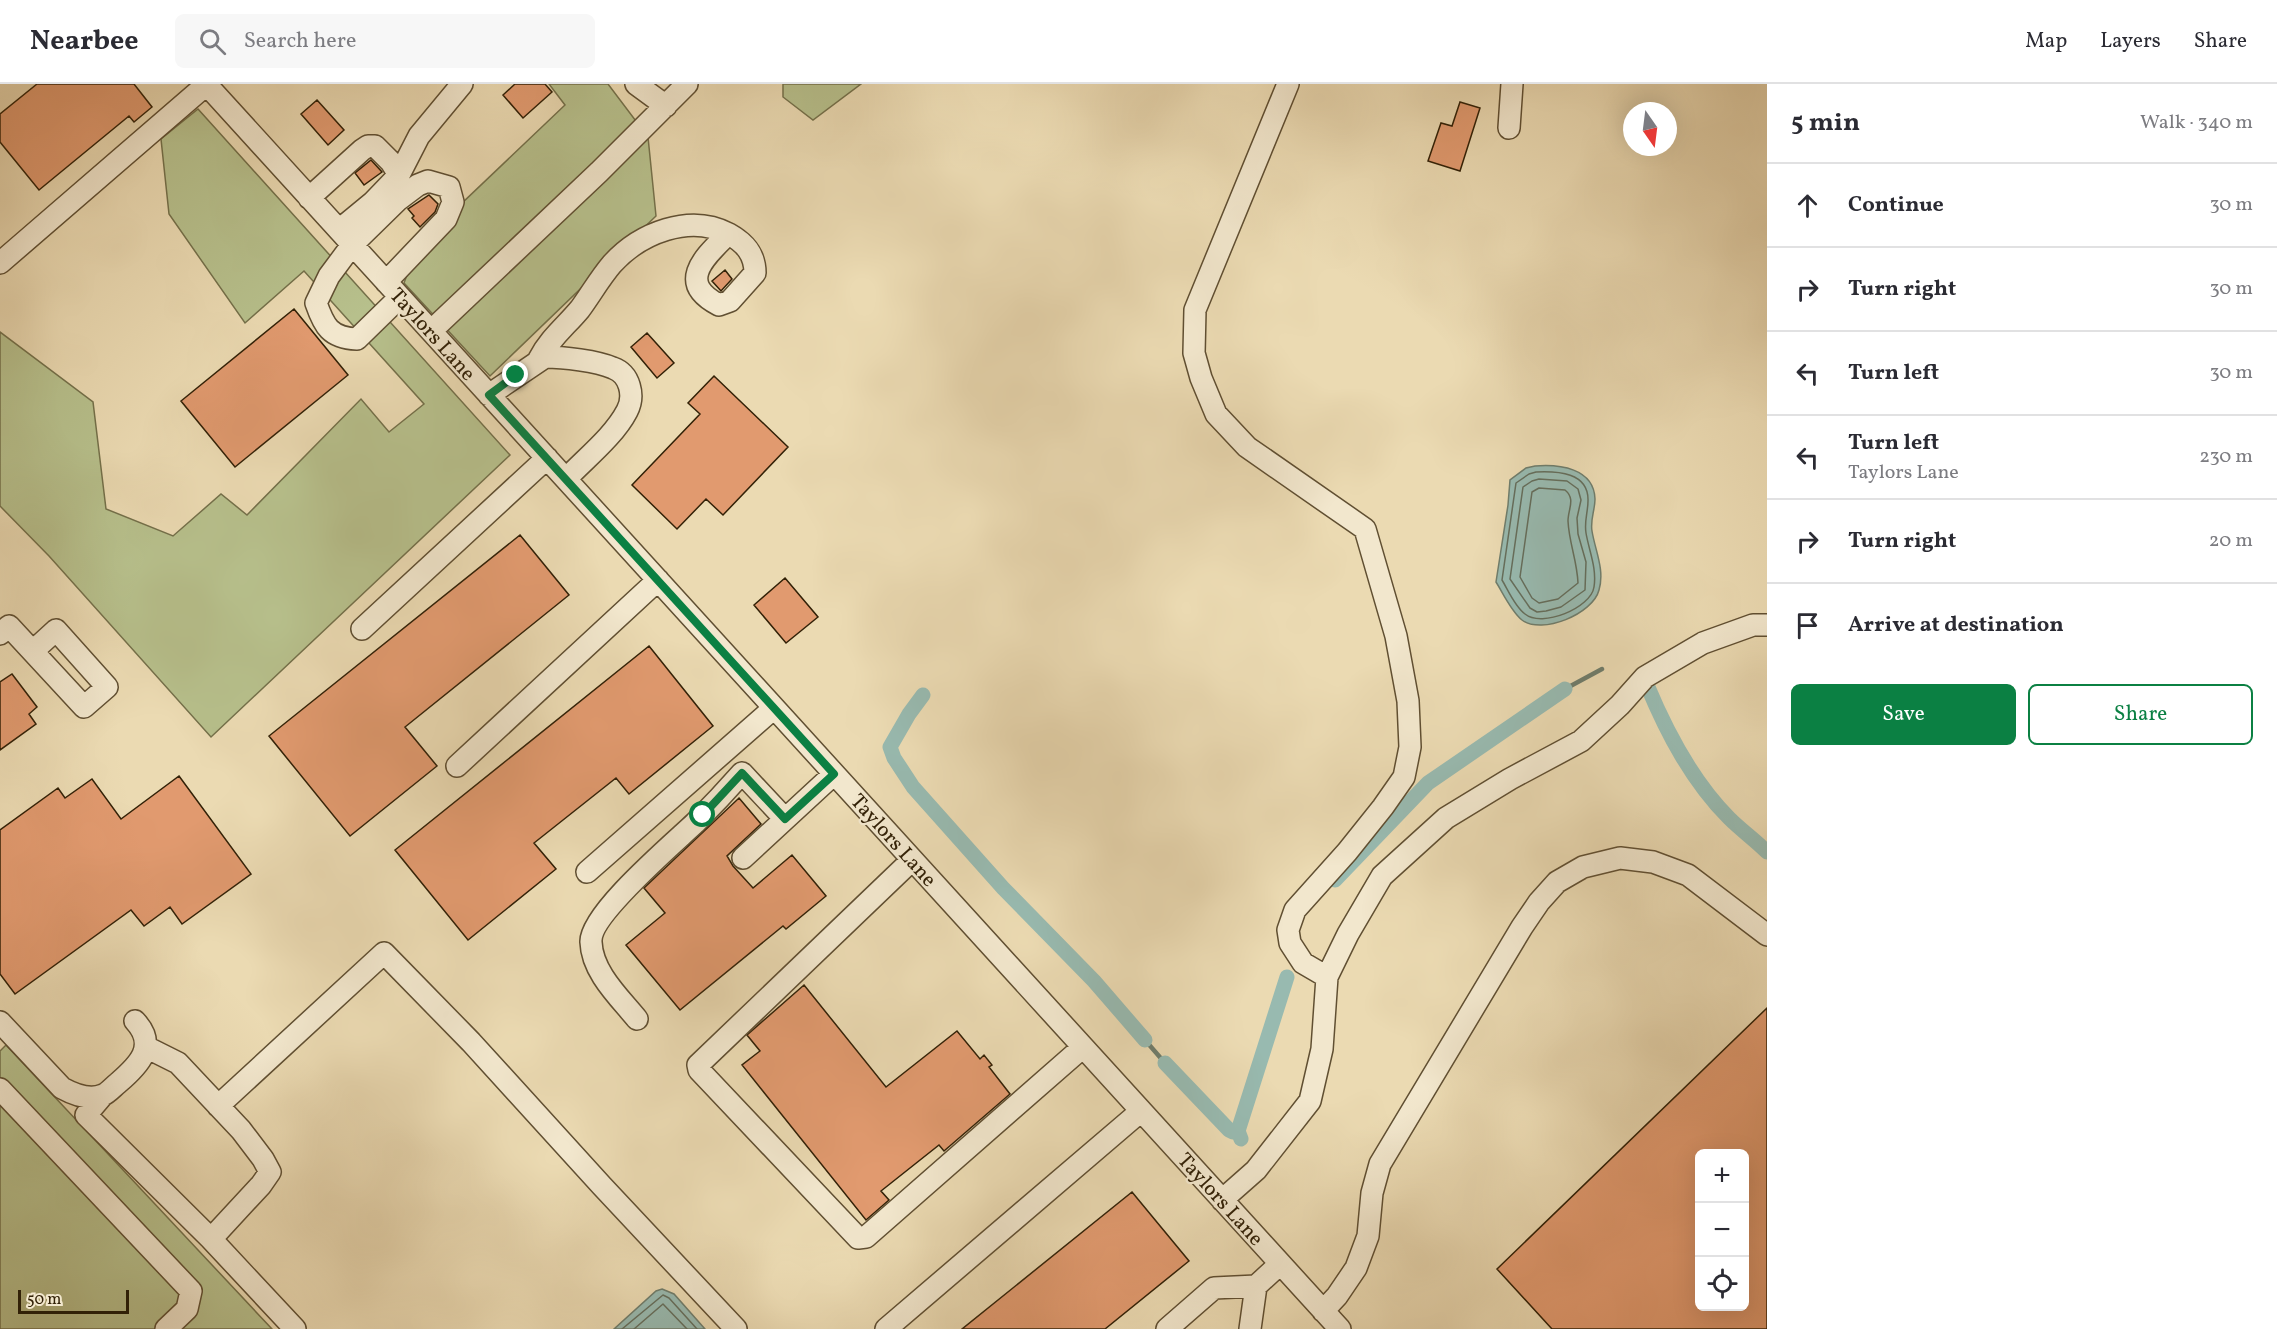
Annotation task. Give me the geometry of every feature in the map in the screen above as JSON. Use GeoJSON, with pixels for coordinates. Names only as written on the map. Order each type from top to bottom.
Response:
{"type":"FeatureCollection","features":[{"type":"Feature","properties":{"kind":"street"},"geometry":{"type":"LineString","coordinates":[[0,263],[206,84]]}},
{"type":"Feature","properties":{"kind":"street","name":"Taylors Lane"},"geometry":{"type":"LineString","coordinates":[[206,84],[1340,1329]]}},
{"type":"Feature","properties":{"kind":"street"},"geometry":{"type":"LineString","coordinates":[[345,237],[378,220],[398,200],[418,185],[428,181],[448,187],[453,202],[446,219],[357,339],[342,339],[324,326],[316,303],[345,237],[373,202],[399,175],[419,136],[462,84]]}},
{"type":"Feature","properties":{"kind":"street"},"geometry":{"type":"LineString","coordinates":[[636,84],[669,103]]}},
{"type":"Feature","properties":{"kind":"street"},"geometry":{"type":"LineString","coordinates":[[431,331],[687,84]]}},
{"type":"Feature","properties":{"kind":"street"},"geometry":{"type":"LineString","coordinates":[[1288,84],[1195,310],[1194,353],[1201,378],[1216,414],[1247,447],[1365,529],[1396,636],[1408,701],[1410,747],[1404,777],[1347,852],[1295,910],[1288,930],[1290,943],[1303,963],[1327,976]]}},
{"type":"Feature","properties":{"kind":"street"},"geometry":{"type":"LineString","coordinates":[[1509,128],[1512,84]]}},
{"type":"Feature","properties":{"kind":"street"},"geometry":{"type":"LineString","coordinates":[[309,198],[368,146],[375,147],[391,162],[399,175]]}},
{"type":"Feature","properties":{"kind":"street"},"geometry":{"type":"LineString","coordinates":[[489,395],[539,359],[547,344],[580,309],[614,262],[636,244],[663,230],[685,225],[717,228],[728,234]]}},
{"type":"Feature","properties":{"kind":"street"},"geometry":{"type":"LineString","coordinates":[[539,359],[551,357],[614,368],[623,374],[631,393],[631,404],[626,413],[566,479]]}},
{"type":"Feature","properties":{"kind":"street"},"geometry":{"type":"LineString","coordinates":[[362,629],[547,458]]}},
{"type":"Feature","properties":{"kind":"street"},"geometry":{"type":"LineString","coordinates":[[457,766],[658,580]]}},
{"type":"Feature","properties":{"kind":"street"},"geometry":{"type":"LineString","coordinates":[[1222,1200],[1256,1170],[1310,1101],[1322,1049],[1327,976],[1348,934],[1382,876],[1446,818],[1510,779],[1581,741],[1620,705],[1645,677],[1703,643],[1753,625],[1767,625]]}},
{"type":"Feature","properties":{"kind":"street"},"geometry":{"type":"LineString","coordinates":[[0,634],[9,626],[33,651]]}},
{"type":"Feature","properties":{"kind":"street"},"geometry":{"type":"LineString","coordinates":[[587,873],[774,708]]}},
{"type":"Feature","properties":{"kind":"street"},"geometry":{"type":"LineString","coordinates":[[637,1019],[606,981],[594,958],[590,940],[595,927],[621,893],[695,823],[742,773],[785,819]]}},
{"type":"Feature","properties":{"kind":"street"},"geometry":{"type":"LineString","coordinates":[[743,858],[834,774]]}},
{"type":"Feature","properties":{"kind":"street"},"geometry":{"type":"LineString","coordinates":[[1323,1311],[1337,1296],[1356,1268],[1368,1236],[1371,1193],[1380,1164],[1522,927],[1539,902],[1557,882],[1583,867],[1620,858],[1653,862],[1688,875],[1767,935]]}},
{"type":"Feature","properties":{"kind":"street"},"geometry":{"type":"LineString","coordinates":[[912,860],[698,1065],[699,1070],[858,1238],[866,1237],[1083,1047]]}},
{"type":"Feature","properties":{"kind":"street"},"geometry":{"type":"LineString","coordinates":[[218,1106],[384,952],[471,1042],[736,1329]]}},
{"type":"Feature","properties":{"kind":"street"},"geometry":{"type":"LineString","coordinates":[[135,1021],[143,1029],[146,1047],[143,1058],[130,1073],[103,1095],[86,1115],[211,1239],[295,1329]]}},
{"type":"Feature","properties":{"kind":"street"},"geometry":{"type":"LineString","coordinates":[[0,1022],[62,1088],[74,1094],[89,1097],[103,1095]]}},
{"type":"Feature","properties":{"kind":"street"},"geometry":{"type":"LineString","coordinates":[[146,1047],[178,1063],[241,1130],[263,1159],[270,1173],[211,1239]]}},
{"type":"Feature","properties":{"kind":"street"},"geometry":{"type":"LineString","coordinates":[[0,1089],[191,1291],[188,1309],[166,1329]]}},
{"type":"Feature","properties":{"kind":"street"},"geometry":{"type":"LineString","coordinates":[[886,1329],[1141,1111]]}},
{"type":"Feature","properties":{"kind":"street"},"geometry":{"type":"LineString","coordinates":[[1250,1329],[1256,1286],[1280,1264]]}},
{"type":"Feature","properties":{"kind":"street"},"geometry":{"type":"LineString","coordinates":[[1167,1329],[1214,1288],[1256,1286]]}},
{"type":"Feature","properties":{"kind":"green space"},"geometry":{"type":"Polygon","coordinates":[[[549,84],[608,84],[648,137],[656,216],[490,376],[404,283],[418,245],[565,105],[549,84]]]}},
{"type":"Feature","properties":{"kind":"green space"},"geometry":{"type":"Polygon","coordinates":[[[783,84],[861,84],[813,120],[783,97],[783,84]]]}},
{"type":"Feature","properties":{"kind":"green space"},"geometry":{"type":"Polygon","coordinates":[[[198,109],[510,455],[211,737],[49,556],[0,506],[0,332],[93,402],[106,509],[173,536],[221,494],[247,515],[361,399],[389,432],[424,404],[304,271],[245,323],[169,214],[161,139],[198,109]]]}},
{"type":"Feature","properties":{"kind":"green space"},"geometry":{"type":"Polygon","coordinates":[[[6,1045],[272,1329],[0,1329],[0,1051],[6,1045]]]}},
{"type":"Feature","properties":{"kind":"water"},"geometry":{"type":"Polygon","coordinates":[[[1564,467],[1582,474],[1589,480],[1595,499],[1592,527],[1601,575],[1599,590],[1595,599],[1587,607],[1566,620],[1542,625],[1522,620],[1496,582],[1510,480],[1526,468],[1564,467]]]}},
{"type":"Feature","properties":{"kind":"water"},"geometry":{"type":"Polygon","coordinates":[[[662,1289],[674,1294],[705,1329],[614,1329],[656,1291],[662,1289]]]}},
{"type":"Feature","properties":{"kind":"building"},"geometry":{"type":"Polygon","coordinates":[[[37,84],[134,84],[152,107],[134,122],[129,116],[39,190],[0,142],[0,114],[37,84]]]}},
{"type":"Feature","properties":{"kind":"building"},"geometry":{"type":"Polygon","coordinates":[[[515,84],[545,84],[552,92],[523,118],[503,95],[515,84]]]}},
{"type":"Feature","properties":{"kind":"building"},"geometry":{"type":"Polygon","coordinates":[[[317,100],[344,130],[328,145],[301,114],[317,100]]]}},
{"type":"Feature","properties":{"kind":"building"},"geometry":{"type":"Polygon","coordinates":[[[1460,102],[1480,108],[1460,171],[1428,161],[1441,123],[1452,126],[1460,102]]]}},
{"type":"Feature","properties":{"kind":"building"},"geometry":{"type":"Polygon","coordinates":[[[371,160],[382,172],[364,185],[355,173],[371,160]]]}},
{"type":"Feature","properties":{"kind":"building"},"geometry":{"type":"Polygon","coordinates":[[[429,195],[438,204],[435,212],[420,227],[408,209],[429,195]]]}},
{"type":"Feature","properties":{"kind":"building"},"geometry":{"type":"Polygon","coordinates":[[[725,270],[732,279],[721,291],[712,281],[725,270]]]}},
{"type":"Feature","properties":{"kind":"building"},"geometry":{"type":"Polygon","coordinates":[[[294,309],[348,375],[235,467],[181,401],[294,309]]]}},
{"type":"Feature","properties":{"kind":"building"},"geometry":{"type":"Polygon","coordinates":[[[647,333],[674,363],[657,378],[631,347],[647,333]]]}},
{"type":"Feature","properties":{"kind":"building"},"geometry":{"type":"Polygon","coordinates":[[[714,376],[788,447],[723,515],[706,499],[677,529],[632,485],[700,414],[688,403],[714,376]]]}},
{"type":"Feature","properties":{"kind":"building"},"geometry":{"type":"Polygon","coordinates":[[[520,535],[569,595],[405,727],[437,766],[350,836],[269,736],[520,535]]]}},
{"type":"Feature","properties":{"kind":"building"},"geometry":{"type":"Polygon","coordinates":[[[785,578],[818,617],[786,643],[754,605],[785,578]]]}},
{"type":"Feature","properties":{"kind":"building"},"geometry":{"type":"Polygon","coordinates":[[[649,646],[713,726],[629,794],[616,778],[534,843],[556,869],[468,940],[395,850],[649,646]]]}},
{"type":"Feature","properties":{"kind":"building"},"geometry":{"type":"Polygon","coordinates":[[[12,674],[37,707],[29,714],[36,724],[0,750],[0,682],[12,674]]]}},
{"type":"Feature","properties":{"kind":"building"},"geometry":{"type":"Polygon","coordinates":[[[179,776],[251,874],[182,924],[170,907],[144,926],[131,910],[15,994],[0,974],[0,830],[58,788],[65,798],[92,779],[121,819],[179,776]]]}},
{"type":"Feature","properties":{"kind":"building"},"geometry":{"type":"Polygon","coordinates":[[[739,798],[761,824],[727,856],[733,866],[753,888],[792,855],[826,896],[786,929],[783,926],[680,1010],[626,945],[665,913],[644,888],[739,798]]]}},
{"type":"Feature","properties":{"kind":"building"},"geometry":{"type":"Polygon","coordinates":[[[804,985],[886,1087],[957,1031],[980,1059],[984,1055],[992,1065],[989,1067],[1010,1094],[944,1151],[939,1145],[881,1191],[889,1200],[866,1220],[742,1065],[760,1051],[747,1035],[804,985]]]}},
{"type":"Feature","properties":{"kind":"building"},"geometry":{"type":"Polygon","coordinates":[[[1767,1008],[1767,1329],[1552,1329],[1497,1269],[1767,1008]]]}},
{"type":"Feature","properties":{"kind":"building"},"geometry":{"type":"Polygon","coordinates":[[[1132,1192],[1189,1261],[1105,1329],[962,1329],[1132,1192]]]}},
{"type":"Feature","properties":{"kind":"waterway"},"geometry":{"type":"LineString","coordinates":[[1565,689],[1602,669]]}},
{"type":"Feature","properties":{"kind":"waterway"},"geometry":{"type":"LineString","coordinates":[[1647,685],[1672,738],[1703,788],[1729,818],[1767,852]]}},
{"type":"Feature","properties":{"kind":"waterway"},"geometry":{"type":"LineString","coordinates":[[1335,880],[1428,783],[1565,689]]}},
{"type":"Feature","properties":{"kind":"waterway"},"geometry":{"type":"LineString","coordinates":[[923,695],[890,747],[894,758],[913,787],[1003,888],[1094,981],[1145,1040]]}},
{"type":"Feature","properties":{"kind":"waterway"},"geometry":{"type":"LineString","coordinates":[[1241,1139],[1238,1131],[1287,977]]}},
{"type":"Feature","properties":{"kind":"waterway"},"geometry":{"type":"LineString","coordinates":[[1145,1040],[1165,1063]]}},
{"type":"Feature","properties":{"kind":"waterway"},"geometry":{"type":"LineString","coordinates":[[1165,1063],[1229,1130],[1238,1131]]}},
{"type":"Feature","properties":{"kind":"route"},"geometry":{"type":"LineString","coordinates":[[516,375],[489,395],[834,774],[785,819],[742,773],[703,815]]}}]}
